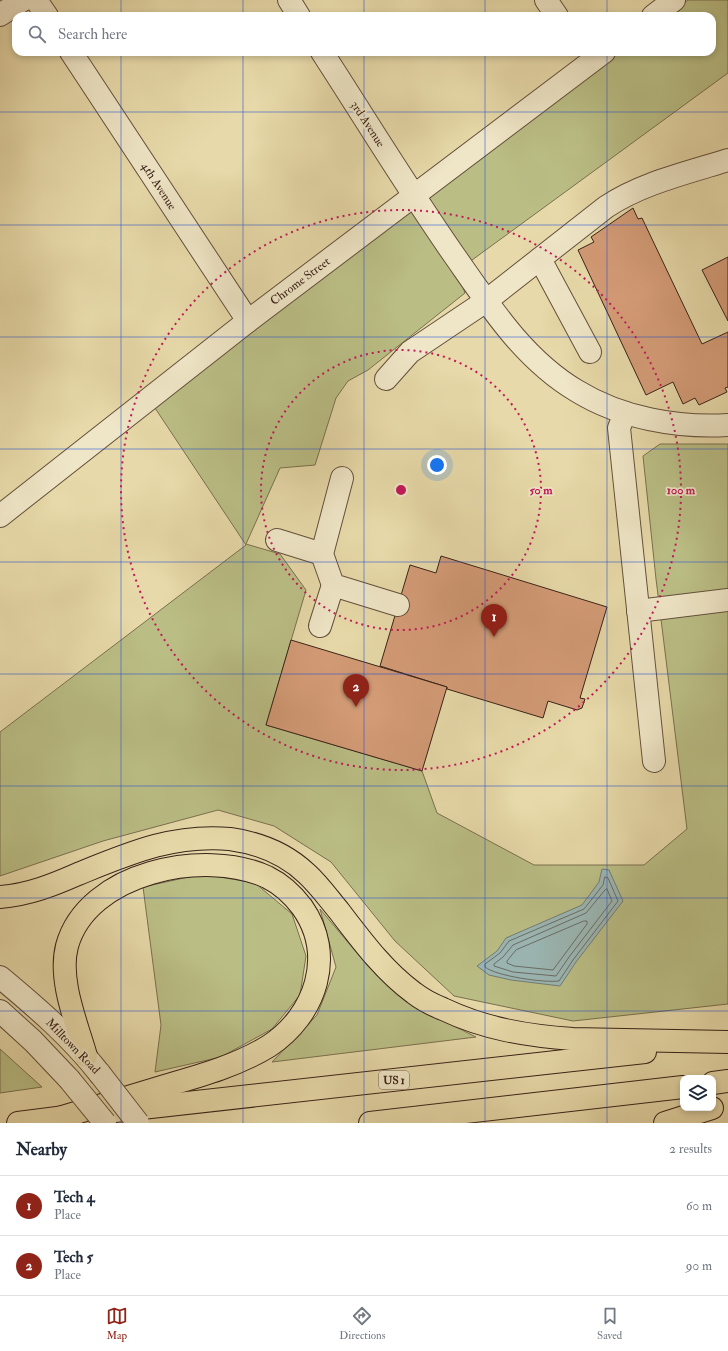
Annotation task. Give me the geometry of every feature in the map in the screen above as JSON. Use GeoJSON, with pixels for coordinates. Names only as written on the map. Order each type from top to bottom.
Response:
{"type":"FeatureCollection","features":[{"type":"Feature","properties":{"kind":"highway"},"geometry":{"type":"LineString","coordinates":[[0,897],[26,894],[42,889],[125,856],[161,844],[197,838],[248,842],[279,854],[298,867],[319,886],[371,953],[401,983],[430,1003],[464,1018],[506,1031],[552,1038],[728,1043]]}},
{"type":"Feature","properties":{"kind":"highway"},"geometry":{"type":"LineString","coordinates":[[59,1118],[228,1067],[270,1045],[283,1035],[305,1012],[316,986],[319,971],[317,940],[313,926],[307,914],[296,900],[278,883],[248,870],[226,866],[205,864],[175,867],[142,876],[111,891],[88,910],[78,923],[67,947],[67,986],[86,1056]]}},
{"type":"Feature","properties":{"kind":"highway","name":"US 1"},"geometry":{"type":"LineString","coordinates":[[18,1123],[728,1043]]}},
{"type":"Feature","properties":{"kind":"highway"},"geometry":{"type":"LineString","coordinates":[[716,1083],[728,1081]]}},
{"type":"Feature","properties":{"kind":"highway"},"geometry":{"type":"LineString","coordinates":[[370,1123],[680,1086]]}},
{"type":"Feature","properties":{"kind":"highway"},"geometry":{"type":"LineString","coordinates":[[716,1107],[728,1104]]}},
{"type":"Feature","properties":{"kind":"highway"},"geometry":{"type":"LineString","coordinates":[[665,1123],[703,1111]]}},
{"type":"Feature","properties":{"kind":"street"},"geometry":{"type":"LineString","coordinates":[[0,15],[23,0]]}},
{"type":"Feature","properties":{"kind":"street"},"geometry":{"type":"LineString","coordinates":[[36,0],[44,12]]}},
{"type":"Feature","properties":{"kind":"street"},"geometry":{"type":"LineString","coordinates":[[289,0],[296,12]]}},
{"type":"Feature","properties":{"kind":"street"},"geometry":{"type":"LineString","coordinates":[[546,0],[554,12]]}},
{"type":"Feature","properties":{"kind":"street"},"geometry":{"type":"LineString","coordinates":[[658,12],[674,0]]}},
{"type":"Feature","properties":{"kind":"street","name":"4th Avenue"},"geometry":{"type":"LineString","coordinates":[[74,56],[248,321]]}},
{"type":"Feature","properties":{"kind":"street","name":"3rd Avenue"},"geometry":{"type":"LineString","coordinates":[[325,56],[415,196],[486,301],[532,356],[576,391],[586,397],[625,412],[664,422],[703,426],[728,425]]}},
{"type":"Feature","properties":{"kind":"street","name":"Chrome Street"},"geometry":{"type":"LineString","coordinates":[[0,516],[248,321],[415,196],[590,56]]}},
{"type":"Feature","properties":{"kind":"street"},"geometry":{"type":"LineString","coordinates":[[386,380],[410,352],[486,301],[622,196],[728,160]]}},
{"type":"Feature","properties":{"kind":"street"},"geometry":{"type":"LineString","coordinates":[[540,259],[590,352]]}},
{"type":"Feature","properties":{"kind":"street"},"geometry":{"type":"LineString","coordinates":[[625,412],[618,428],[654,761]]}},
{"type":"Feature","properties":{"kind":"street"},"geometry":{"type":"LineString","coordinates":[[320,626],[333,585],[322,554],[342,478]]}},
{"type":"Feature","properties":{"kind":"street"},"geometry":{"type":"LineString","coordinates":[[277,540],[322,554]]}},
{"type":"Feature","properties":{"kind":"street"},"geometry":{"type":"LineString","coordinates":[[333,585],[398,605]]}},
{"type":"Feature","properties":{"kind":"street"},"geometry":{"type":"LineString","coordinates":[[638,611],[728,600]]}},
{"type":"Feature","properties":{"kind":"street","name":"Milltown Road"},"geometry":{"type":"LineString","coordinates":[[0,977],[53,1022],[86,1056],[138,1123]]}},
{"type":"Feature","properties":{"kind":"street","name":"Milltown Road"},"geometry":{"type":"LineString","coordinates":[[0,1011],[33,1041],[69,1079],[104,1123]]}},
{"type":"Feature","properties":{"kind":"green space"},"geometry":{"type":"Polygon","coordinates":[[[688,0],[728,0],[728,73],[457,271],[465,293],[368,370],[348,381],[336,398],[315,465],[280,468],[246,544],[280,554],[306,590],[266,725],[422,771],[437,813],[534,865],[644,865],[687,829],[656,579],[643,456],[660,444],[728,444],[728,1004],[573,1021],[454,996],[395,941],[331,862],[274,826],[218,810],[103,841],[0,876],[0,732],[246,545],[153,405],[614,56],[716,56],[716,12],[672,12],[688,0]]]}},
{"type":"Feature","properties":{"kind":"green space"},"geometry":{"type":"Polygon","coordinates":[[[202,874],[255,883],[292,914],[306,956],[300,995],[272,1029],[221,1057],[155,1072],[161,1025],[143,887],[202,874]]]}},
{"type":"Feature","properties":{"kind":"green space"},"geometry":{"type":"Polygon","coordinates":[[[320,909],[367,965],[418,1008],[476,1037],[272,1062],[317,1015],[336,967],[320,909]]]}},
{"type":"Feature","properties":{"kind":"green space"},"geometry":{"type":"Polygon","coordinates":[[[0,1049],[42,1087],[0,1093],[0,1049]]]}},
{"type":"Feature","properties":{"kind":"water"},"geometry":{"type":"Polygon","coordinates":[[[602,869],[609,870],[623,901],[576,962],[560,986],[511,980],[489,975],[477,966],[497,951],[506,938],[582,905],[599,882],[602,869]]]}},
{"type":"Feature","properties":{"kind":"building"},"geometry":{"type":"Polygon","coordinates":[[[633,208],[638,219],[642,218],[702,344],[728,332],[728,387],[725,388],[727,392],[699,405],[695,398],[683,404],[673,382],[646,395],[578,250],[594,242],[591,237],[633,208]]]}},
{"type":"Feature","properties":{"kind":"building"},"geometry":{"type":"Polygon","coordinates":[[[728,257],[728,321],[702,270],[728,257]]]}},
{"type":"Feature","properties":{"kind":"building"},"geometry":{"type":"Polygon","coordinates":[[[441,556],[607,607],[580,698],[585,699],[582,708],[577,710],[548,701],[543,718],[447,689],[447,687],[380,666],[410,565],[436,573],[441,556]]]}},
{"type":"Feature","properties":{"kind":"building"},"geometry":{"type":"Polygon","coordinates":[[[291,640],[447,687],[422,771],[266,725],[291,640]]]}},
{"type":"Feature","properties":{"kind":"place","name":"Tech 4"},"geometry":{"type":"Point","coordinates":[494,637]}},
{"type":"Feature","properties":{"kind":"place","name":"Tech 5"},"geometry":{"type":"Point","coordinates":[356,707]}}]}
